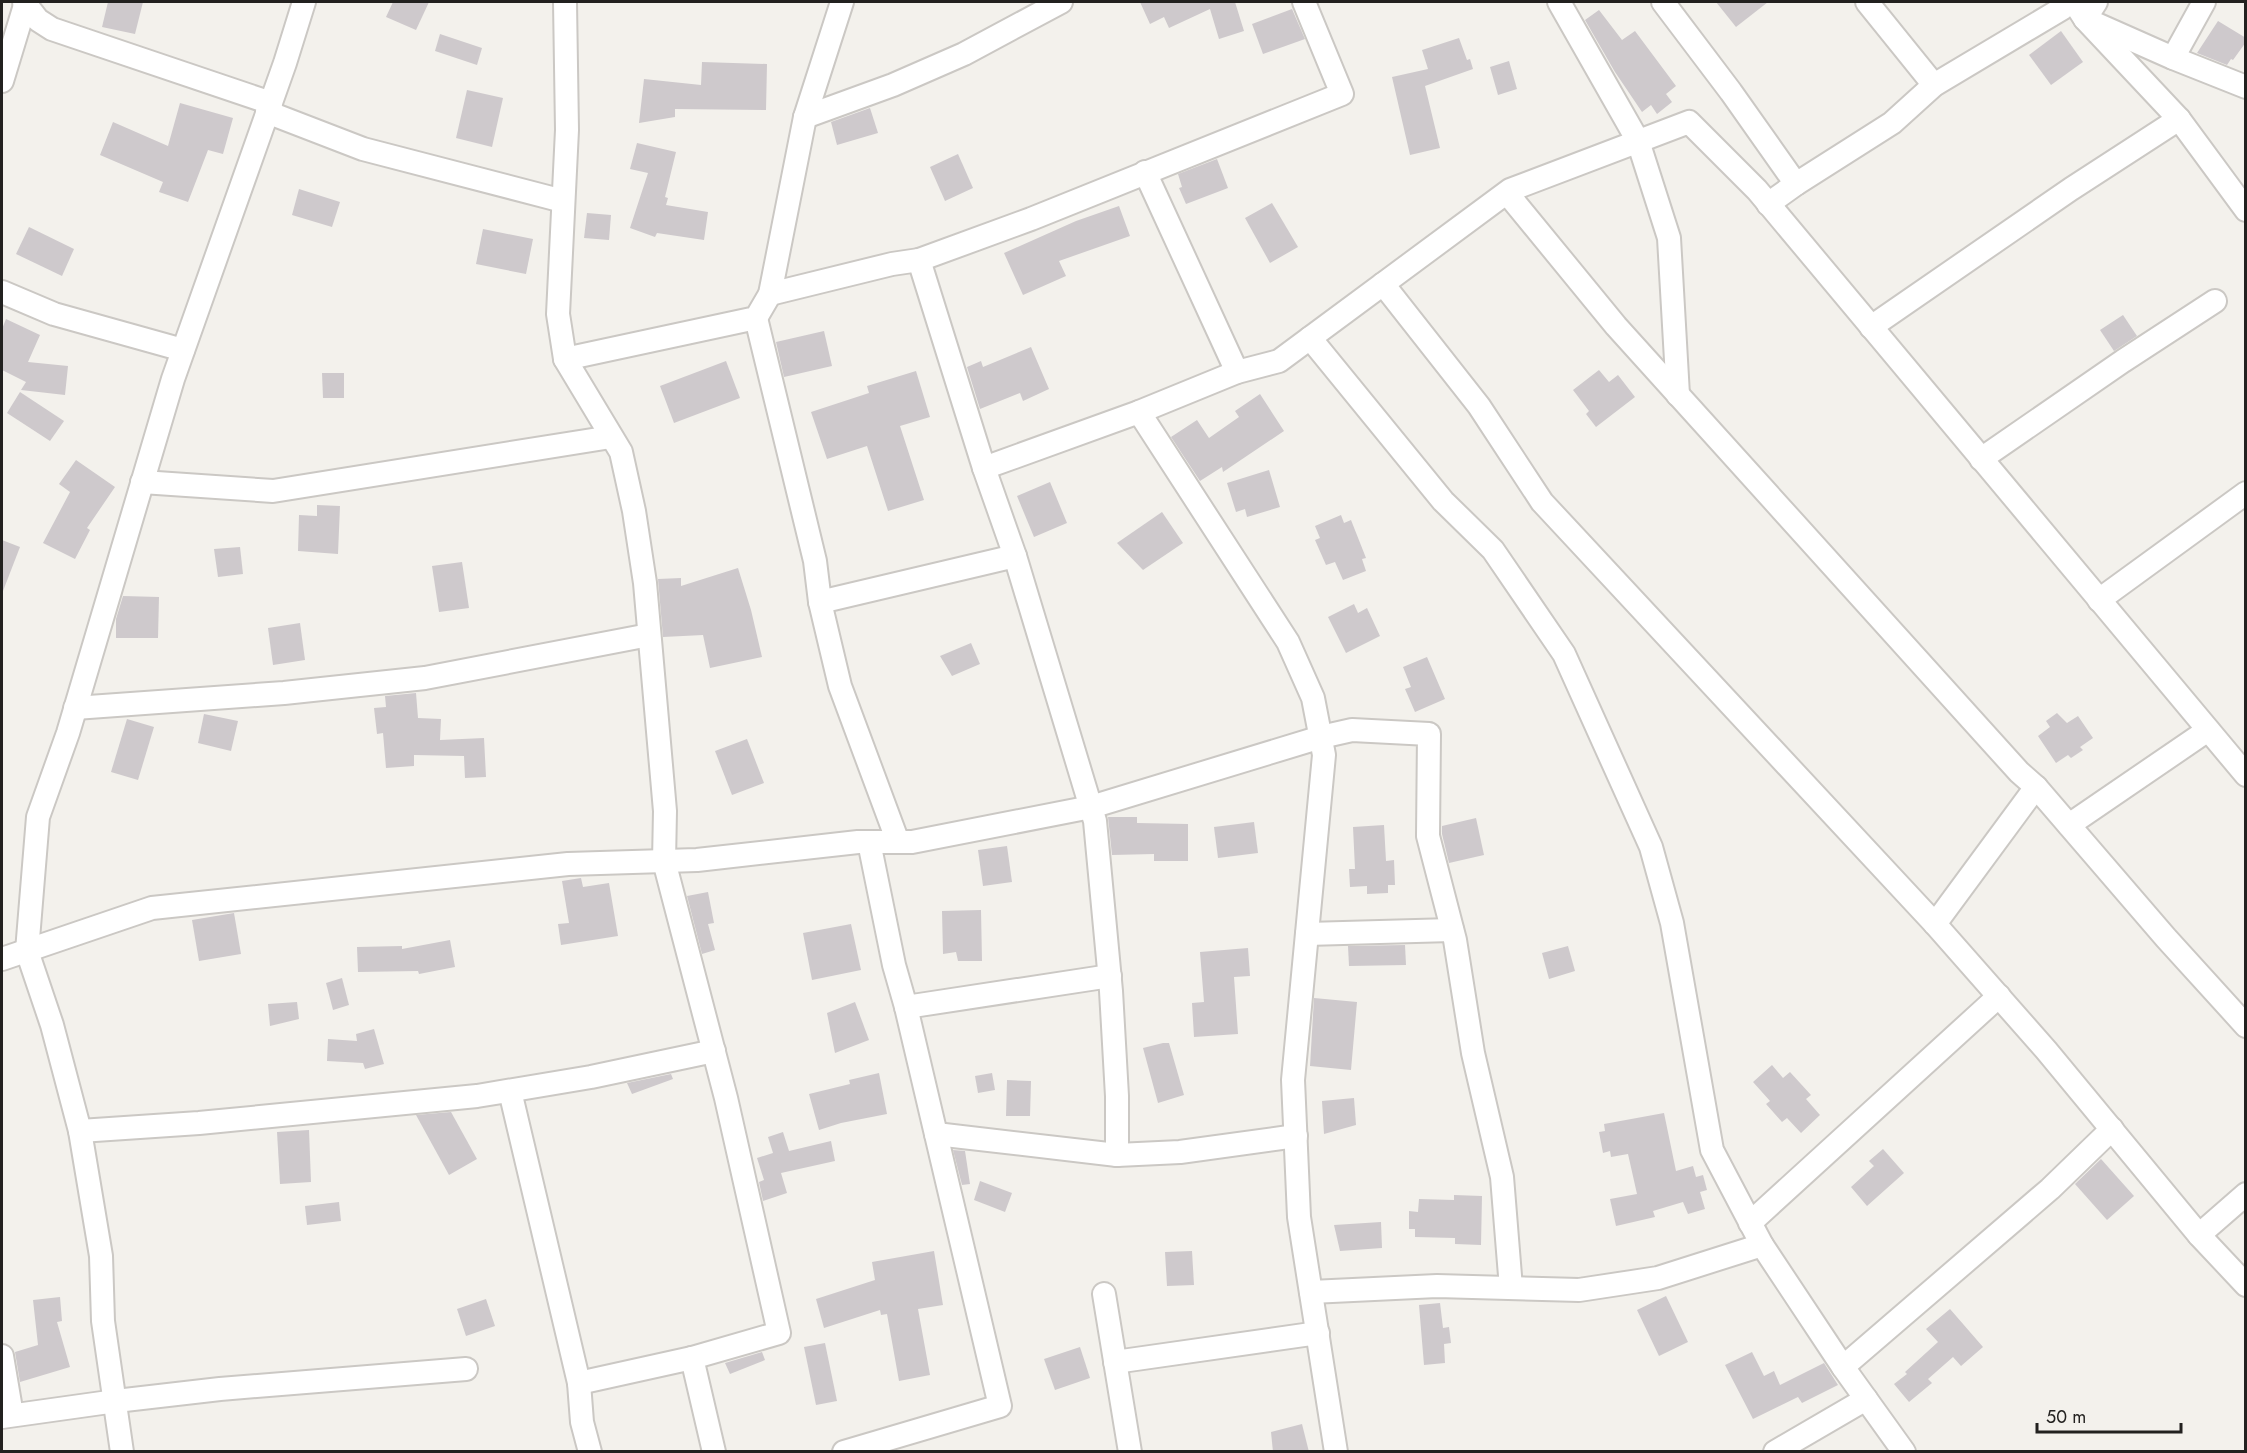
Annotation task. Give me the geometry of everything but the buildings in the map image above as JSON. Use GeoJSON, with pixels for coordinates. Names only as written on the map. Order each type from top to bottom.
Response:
{"type":"FeatureCollection","features":[{"type":"Feature","properties":{"kind":"street"},"geometry":{"type":"LineString","coordinates":[[25,2],[38,20],[52,30],[269,107],[363,149],[563,201]]}},
{"type":"Feature","properties":{"kind":"street"},"geometry":{"type":"LineString","coordinates":[[2,81],[25,2]]}},
{"type":"Feature","properties":{"kind":"street"},"geometry":{"type":"LineString","coordinates":[[122,1452],[103,1321],[101,1256],[80,1131],[52,1025],[27,951],[38,817],[75,708],[183,350],[304,2]]}},
{"type":"Feature","properties":{"kind":"street"},"geometry":{"type":"LineString","coordinates":[[565,2],[567,130],[558,314],[565,359],[621,452],[634,511],[645,583],[665,811],[664,861],[714,1051],[779,1333],[692,1358],[579,1383]]}},
{"type":"Feature","properties":{"kind":"street"},"geometry":{"type":"LineString","coordinates":[[842,2],[805,117],[770,294],[756,318],[815,561],[820,602],[840,686],[898,842]]}},
{"type":"Feature","properties":{"kind":"street"},"geometry":{"type":"LineString","coordinates":[[805,117],[893,84],[963,54],[1061,2]]}},
{"type":"Feature","properties":{"kind":"street"},"geometry":{"type":"LineString","coordinates":[[770,294],[892,264],[919,260],[1031,219],[1342,94],[1304,2]]}},
{"type":"Feature","properties":{"kind":"street"},"geometry":{"type":"LineString","coordinates":[[1559,2],[1638,141],[1669,238],[1678,395]]}},
{"type":"Feature","properties":{"kind":"street"},"geometry":{"type":"LineString","coordinates":[[1663,2],[1731,92],[1796,184]]}},
{"type":"Feature","properties":{"kind":"street"},"geometry":{"type":"LineString","coordinates":[[1867,2],[1934,85]]}},
{"type":"Feature","properties":{"kind":"street"},"geometry":{"type":"LineString","coordinates":[[2173,58],[2204,2]]}},
{"type":"Feature","properties":{"kind":"street"},"geometry":{"type":"LineString","coordinates":[[1768,204],[1892,123],[1934,85],[2063,8],[2081,6],[2173,58],[2246,87]]}},
{"type":"Feature","properties":{"kind":"street"},"geometry":{"type":"LineString","coordinates":[[2081,6],[2179,120],[2246,210]]}},
{"type":"Feature","properties":{"kind":"street"},"geometry":{"type":"LineString","coordinates":[[1871,327],[2071,189],[2179,120]]}},
{"type":"Feature","properties":{"kind":"street"},"geometry":{"type":"LineString","coordinates":[[984,468],[1139,412],[1237,372],[1279,361],[1507,193],[1689,122],[1768,204],[2246,775]]}},
{"type":"Feature","properties":{"kind":"street"},"geometry":{"type":"LineString","coordinates":[[1145,172],[1237,372]]}},
{"type":"Feature","properties":{"kind":"street"},"geometry":{"type":"LineString","coordinates":[[1507,193],[1616,326],[2019,772],[2036,787],[2166,938],[2246,1026]]}},
{"type":"Feature","properties":{"kind":"street"},"geometry":{"type":"LineString","coordinates":[[919,260],[984,468],[1015,556],[1095,821],[1110,976],[1117,1096],[1117,1155]]}},
{"type":"Feature","properties":{"kind":"street"},"geometry":{"type":"LineString","coordinates":[[1383,284],[1479,406],[1542,502],[1935,924],[1999,996],[2199,1234],[2246,1285]]}},
{"type":"Feature","properties":{"kind":"street"},"geometry":{"type":"LineString","coordinates":[[2,292],[54,314],[183,350]]}},
{"type":"Feature","properties":{"kind":"street"},"geometry":{"type":"LineString","coordinates":[[1981,459],[2123,360],[2215,301]]}},
{"type":"Feature","properties":{"kind":"street"},"geometry":{"type":"LineString","coordinates":[[565,359],[756,318]]}},
{"type":"Feature","properties":{"kind":"street"},"geometry":{"type":"LineString","coordinates":[[1310,338],[1443,501],[1493,550],[1564,654],[1651,847],[1672,923],[1712,1150],[1762,1245],[1843,1367],[1904,1452]]}},
{"type":"Feature","properties":{"kind":"street"},"geometry":{"type":"LineString","coordinates":[[1139,412],[1288,642],[1313,698],[1321,737],[1324,755],[1293,1080],[1299,1217],[1336,1452]]}},
{"type":"Feature","properties":{"kind":"street"},"geometry":{"type":"LineString","coordinates":[[142,482],[273,491],[611,436]]}},
{"type":"Feature","properties":{"kind":"street"},"geometry":{"type":"LineString","coordinates":[[2099,600],[2246,493]]}},
{"type":"Feature","properties":{"kind":"street"},"geometry":{"type":"LineString","coordinates":[[820,602],[1015,556]]}},
{"type":"Feature","properties":{"kind":"street"},"geometry":{"type":"LineString","coordinates":[[75,708],[284,693],[424,678],[649,635]]}},
{"type":"Feature","properties":{"kind":"street"},"geometry":{"type":"LineString","coordinates":[[2,959],[152,908],[568,864],[698,860],[868,842],[912,842],[1091,807],[1163,787],[1321,737],[1352,730],[1429,734],[1428,836],[1452,930],[1473,1053],[1502,1177],[1511,1288]]}},
{"type":"Feature","properties":{"kind":"street"},"geometry":{"type":"LineString","coordinates":[[2069,825],[2208,730]]}},
{"type":"Feature","properties":{"kind":"street"},"geometry":{"type":"LineString","coordinates":[[1935,924],[2036,787]]}},
{"type":"Feature","properties":{"kind":"street"},"geometry":{"type":"LineString","coordinates":[[844,1452],[1000,1406],[906,1007],[894,965],[868,842]]}},
{"type":"Feature","properties":{"kind":"street"},"geometry":{"type":"LineString","coordinates":[[1307,934],[1452,930]]}},
{"type":"Feature","properties":{"kind":"street"},"geometry":{"type":"LineString","coordinates":[[906,1007],[1110,976]]}},
{"type":"Feature","properties":{"kind":"street"},"geometry":{"type":"LineString","coordinates":[[1750,1223],[1999,996]]}},
{"type":"Feature","properties":{"kind":"street"},"geometry":{"type":"LineString","coordinates":[[80,1131],[210,1122],[477,1096],[591,1077],[714,1051]]}},
{"type":"Feature","properties":{"kind":"street"},"geometry":{"type":"LineString","coordinates":[[510,1090],[579,1383],[582,1422],[590,1452]]}},
{"type":"Feature","properties":{"kind":"street"},"geometry":{"type":"LineString","coordinates":[[1843,1367],[2050,1189],[2112,1129]]}},
{"type":"Feature","properties":{"kind":"street"},"geometry":{"type":"LineString","coordinates":[[936,1134],[1117,1155],[1180,1152],[1296,1136]]}},
{"type":"Feature","properties":{"kind":"street"},"geometry":{"type":"LineString","coordinates":[[2199,1234],[2246,1194]]}},
{"type":"Feature","properties":{"kind":"street"},"geometry":{"type":"LineString","coordinates":[[1311,1292],[1437,1286],[1579,1290],[1658,1278],[1762,1245]]}},
{"type":"Feature","properties":{"kind":"street"},"geometry":{"type":"LineString","coordinates":[[1104,1294],[1130,1452]]}},
{"type":"Feature","properties":{"kind":"street"},"geometry":{"type":"LineString","coordinates":[[1115,1362],[1318,1333]]}},
{"type":"Feature","properties":{"kind":"street"},"geometry":{"type":"LineString","coordinates":[[2,1356],[7,1416],[220,1389],[466,1369]]}},
{"type":"Feature","properties":{"kind":"street"},"geometry":{"type":"LineString","coordinates":[[692,1358],[714,1452]]}},
{"type":"Feature","properties":{"kind":"street"},"geometry":{"type":"LineString","coordinates":[[1775,1452],[1866,1399]]}}]}
